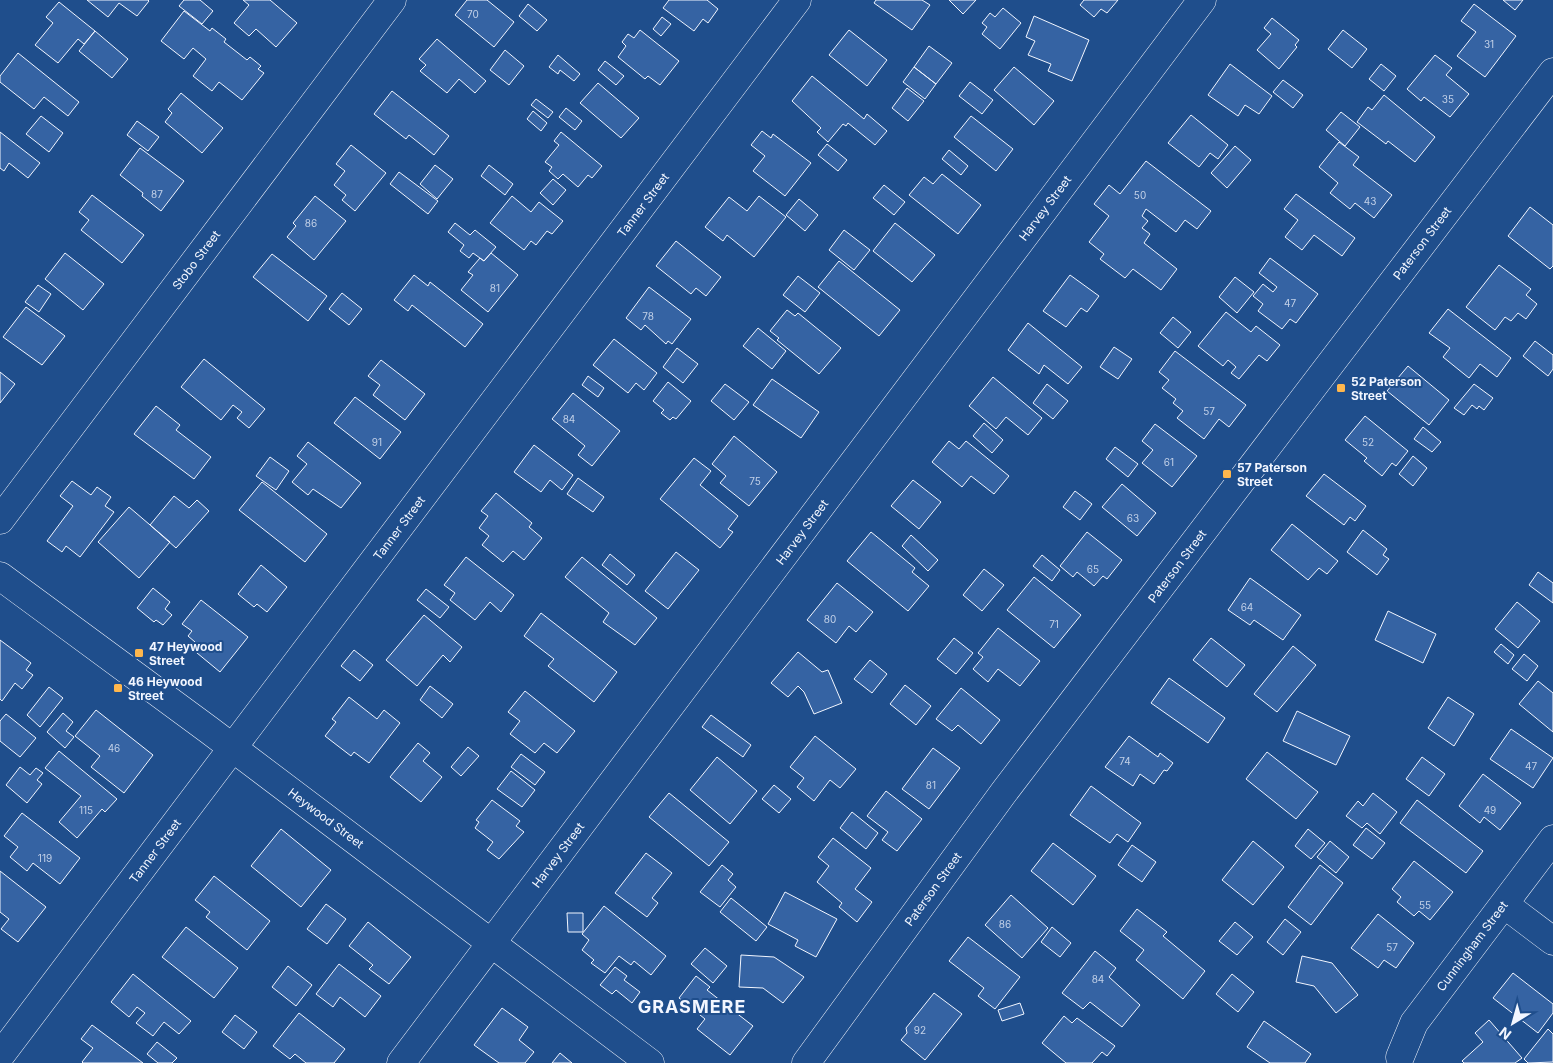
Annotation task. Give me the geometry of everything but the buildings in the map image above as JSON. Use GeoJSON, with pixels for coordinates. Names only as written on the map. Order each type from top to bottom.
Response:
{"type":"FeatureCollection","features":[{"type":"Feature","properties":{"kind":"street","name":"Stobo Street"},"geometry":{"type":"LineString","coordinates":[[0,520],[392,0]]}},
{"type":"Feature","properties":{"kind":"street","name":"Tanner Street"},"geometry":{"type":"LineString","coordinates":[[0,1056],[797,0]]}},
{"type":"Feature","properties":{"kind":"street","name":"Harvey Street"},"geometry":{"type":"LineString","coordinates":[[401,1063],[1202,0]]}},
{"type":"Feature","properties":{"kind":"street","name":"Paterson Street"},"geometry":{"type":"LineString","coordinates":[[806,1063],[1004,792],[1553,72]]}},
{"type":"Feature","properties":{"kind":"street","name":"Heywood Street"},"geometry":{"type":"LineString","coordinates":[[0,576],[234,748],[650,1063]]}},
{"type":"Feature","properties":{"kind":"street","name":"Cunningham Street"},"geometry":{"type":"LineString","coordinates":[[1400,1057],[1414,1023],[1553,839]]}},
{"type":"Feature","properties":{"kind":"street"},"geometry":{"type":"LineString","coordinates":[[1504,904],[1553,941]]}},
{"type":"Feature","properties":{"kind":"place","name":"52 Paterson Street"},"geometry":{"type":"Point","coordinates":[1341,388]}},
{"type":"Feature","properties":{"kind":"place","name":"57 Paterson Street"},"geometry":{"type":"Point","coordinates":[1227,474]}},
{"type":"Feature","properties":{"kind":"place","name":"47 Heywood Street"},"geometry":{"type":"Point","coordinates":[139,653]}},
{"type":"Feature","properties":{"kind":"place","name":"46 Heywood Street"},"geometry":{"type":"Point","coordinates":[118,688]}},
{"type":"Feature","properties":{"kind":"district","name":"GRASMERE"},"geometry":{"type":"Point","coordinates":[692,1006]}}]}
